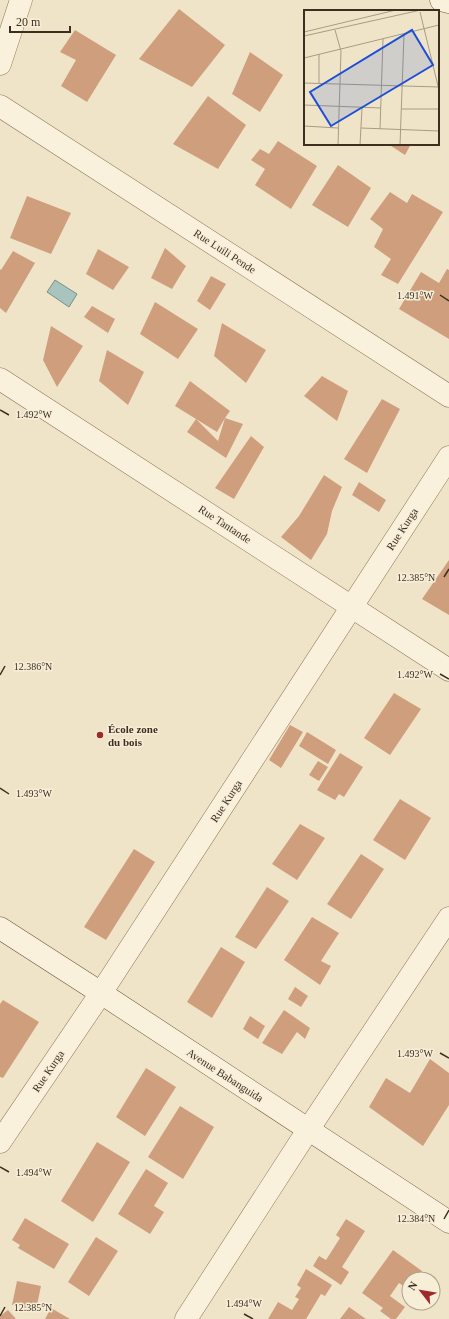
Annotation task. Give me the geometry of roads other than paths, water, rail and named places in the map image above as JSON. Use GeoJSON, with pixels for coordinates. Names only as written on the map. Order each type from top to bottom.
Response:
{"type":"FeatureCollection","features":[{"type":"Feature","properties":{"kind":"street"},"geometry":{"type":"LineString","coordinates":[[0,64],[21,0]]}},
{"type":"Feature","properties":{"kind":"street"},"geometry":{"type":"LineString","coordinates":[[441,0],[449,2]]}},
{"type":"Feature","properties":{"kind":"street","name":"Rue Luili Pende"},"geometry":{"type":"LineString","coordinates":[[0,106],[449,396]]}},
{"type":"Feature","properties":{"kind":"street","name":"Rue Tantande"},"geometry":{"type":"LineString","coordinates":[[0,379],[449,670]]}},
{"type":"Feature","properties":{"kind":"street","name":"Rue Kurga"},"geometry":{"type":"LineString","coordinates":[[0,1142],[101,993],[449,457]]}},
{"type":"Feature","properties":{"kind":"street"},"geometry":{"type":"LineString","coordinates":[[186,1319],[308,1130],[449,920]]}},
{"type":"Feature","properties":{"kind":"street","name":"Avenue Babanguida"},"geometry":{"type":"LineString","coordinates":[[0,928],[449,1222]]}},
{"type":"Feature","properties":{"kind":"water"},"geometry":{"type":"Polygon","coordinates":[[[55,280],[77,294],[69,307],[47,292],[55,280]]]}},
{"type":"Feature","properties":{"kind":"place","name":"École zone du bois"},"geometry":{"type":"Point","coordinates":[100,735]}}]}
